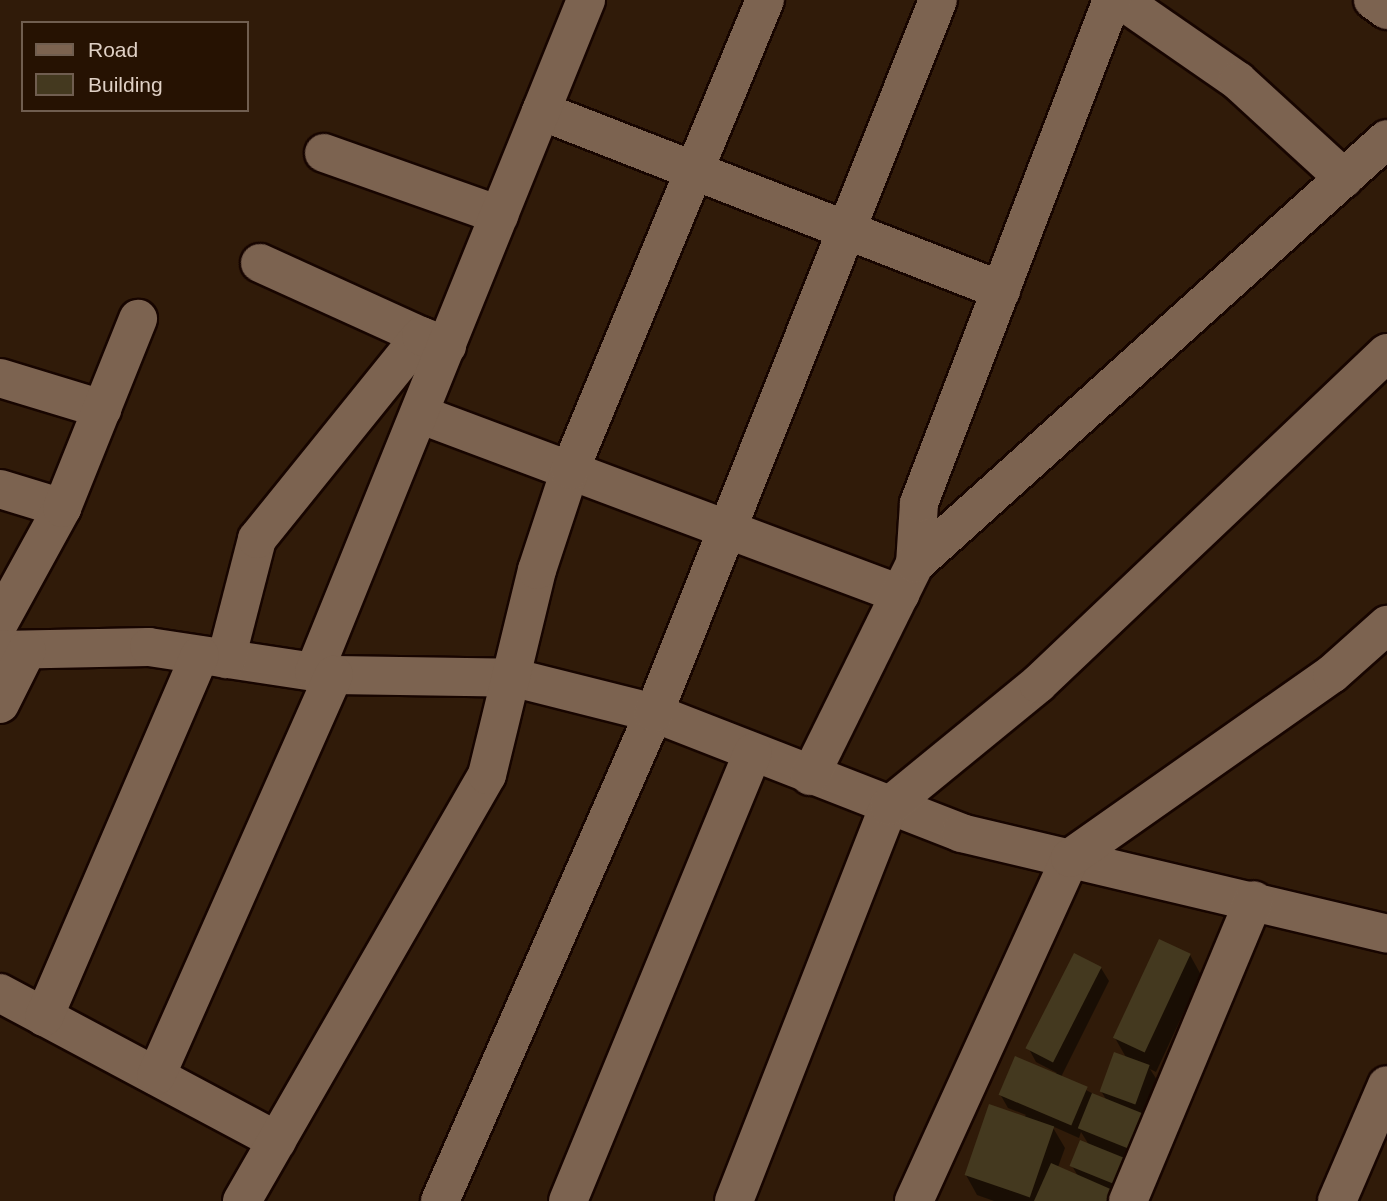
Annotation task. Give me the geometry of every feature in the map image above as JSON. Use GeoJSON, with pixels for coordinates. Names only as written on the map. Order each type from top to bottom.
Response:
{"type":"FeatureCollection","features":[{"type":"Feature","properties":{"kind":"street"},"geometry":{"type":"LineString","coordinates":[[242,1201],[486,775],[515,678],[537,570],[570,470],[697,172],[765,0]]}},
{"type":"Feature","properties":{"kind":"street"},"geometry":{"type":"LineString","coordinates":[[440,1201],[654,713],[725,528],[938,0]]}},
{"type":"Feature","properties":{"kind":"street"},"geometry":{"type":"LineString","coordinates":[[810,776],[908,579],[919,503],[1112,0]]}},
{"type":"Feature","properties":{"kind":"street"},"geometry":{"type":"LineString","coordinates":[[1121,0],[1238,81],[1344,178]]}},
{"type":"Feature","properties":{"kind":"street"},"geometry":{"type":"LineString","coordinates":[[1373,0],[1387,10]]}},
{"type":"Feature","properties":{"kind":"street"},"geometry":{"type":"LineString","coordinates":[[44,1017],[213,657],[257,539],[434,341],[499,215],[541,111],[576,3]]}},
{"type":"Feature","properties":{"kind":"street"},"geometry":{"type":"LineString","coordinates":[[541,111],[1001,290]]}},
{"type":"Feature","properties":{"kind":"street"},"geometry":{"type":"LineString","coordinates":[[908,579],[1387,139]]}},
{"type":"Feature","properties":{"kind":"street"},"geometry":{"type":"LineString","coordinates":[[324,153],[499,215]]}},
{"type":"Feature","properties":{"kind":"street"},"geometry":{"type":"LineString","coordinates":[[260,263],[434,341]]}},
{"type":"Feature","properties":{"kind":"street"},"geometry":{"type":"LineString","coordinates":[[0,621],[62,508],[138,319]]}},
{"type":"Feature","properties":{"kind":"street"},"geometry":{"type":"LineString","coordinates":[[156,1076],[324,673],[419,414],[434,341]]}},
{"type":"Feature","properties":{"kind":"street"},"geometry":{"type":"LineString","coordinates":[[734,1201],[888,806],[1038,684],[1387,352]]}},
{"type":"Feature","properties":{"kind":"street"},"geometry":{"type":"LineString","coordinates":[[0,378],[102,409]]}},
{"type":"Feature","properties":{"kind":"street"},"geometry":{"type":"LineString","coordinates":[[419,414],[725,528],[908,579]]}},
{"type":"Feature","properties":{"kind":"street"},"geometry":{"type":"LineString","coordinates":[[0,489],[62,508]]}},
{"type":"Feature","properties":{"kind":"street"},"geometry":{"type":"LineString","coordinates":[[914,1201],[1070,858],[1332,674],[1387,625]]}},
{"type":"Feature","properties":{"kind":"street"},"geometry":{"type":"LineString","coordinates":[[0,704],[13,650],[149,647],[324,673],[515,678],[654,713],[961,833],[1384,929]]}},
{"type":"Feature","properties":{"kind":"street"},"geometry":{"type":"LineString","coordinates":[[568,1201],[753,753]]}},
{"type":"Feature","properties":{"kind":"street"},"geometry":{"type":"LineString","coordinates":[[1128,1201],[1254,900]]}},
{"type":"Feature","properties":{"kind":"street"},"geometry":{"type":"LineString","coordinates":[[0,993],[277,1141]]}},
{"type":"Feature","properties":{"kind":"street"},"geometry":{"type":"LineString","coordinates":[[1336,1201],[1387,1085]]}},
{"type":"Feature","properties":{"kind":"building"},"geometry":{"type":"Polygon","coordinates":[[[1159,939],[1191,954],[1145,1053],[1113,1038],[1159,939]]]}},
{"type":"Feature","properties":{"kind":"building"},"geometry":{"type":"Polygon","coordinates":[[[1074,953],[1102,967],[1053,1062],[1025,1048],[1074,953]]]}},
{"type":"Feature","properties":{"kind":"building"},"geometry":{"type":"Polygon","coordinates":[[[1114,1052],[1150,1065],[1135,1104],[1100,1091],[1114,1052]]]}},
{"type":"Feature","properties":{"kind":"building"},"geometry":{"type":"Polygon","coordinates":[[[1015,1056],[1088,1087],[1071,1126],[999,1095],[1015,1056]]]}},
{"type":"Feature","properties":{"kind":"building"},"geometry":{"type":"Polygon","coordinates":[[[1092,1093],[1150,1117],[1136,1152],[1078,1128],[1092,1093]]]}},
{"type":"Feature","properties":{"kind":"building"},"geometry":{"type":"Polygon","coordinates":[[[989,1104],[1054,1126],[1030,1197],[965,1175],[989,1104]]]}},
{"type":"Feature","properties":{"kind":"building"},"geometry":{"type":"Polygon","coordinates":[[[1080,1140],[1128,1159],[1118,1185],[1070,1166],[1080,1140]]]}},
{"type":"Feature","properties":{"kind":"building"},"geometry":{"type":"Polygon","coordinates":[[[1051,1163],[1115,1191],[1111,1201],[1034,1201],[1051,1163]]]}}]}
